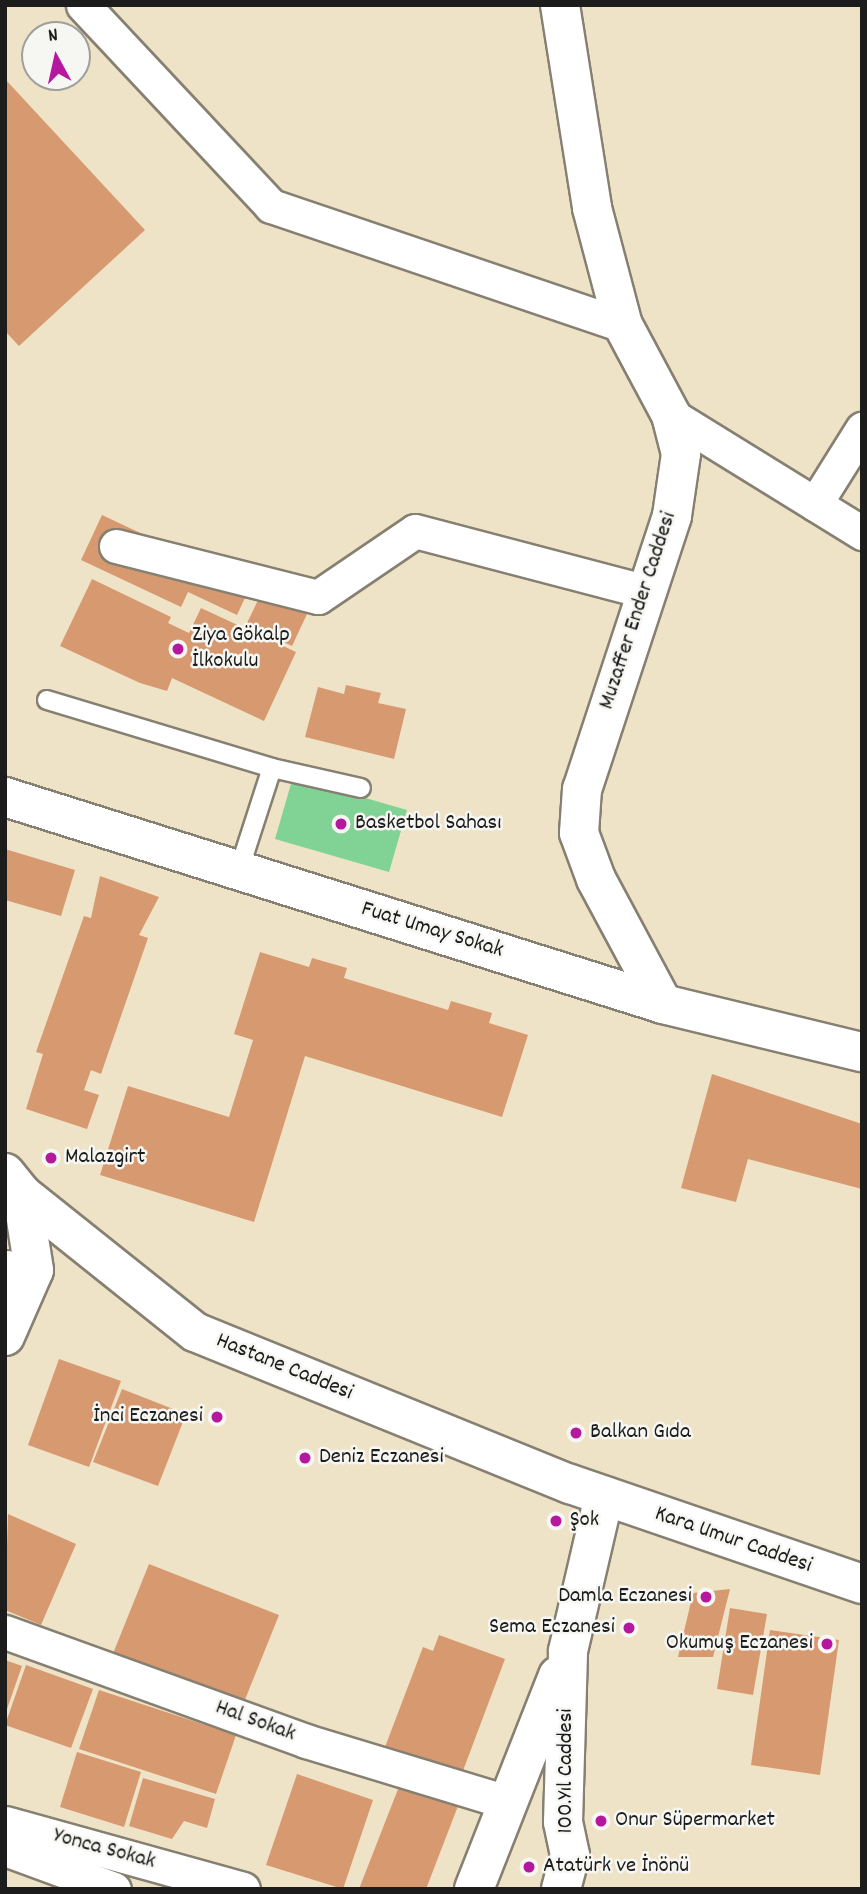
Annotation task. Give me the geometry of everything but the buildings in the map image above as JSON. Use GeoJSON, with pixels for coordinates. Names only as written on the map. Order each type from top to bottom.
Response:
{"type":"FeatureCollection","features":[{"type":"Feature","properties":{"kind":"street"},"geometry":{"type":"LineString","coordinates":[[83,5],[271,206],[623,325]]}},
{"type":"Feature","properties":{"kind":"street","name":"Muzaffer Ender Caddesi"},"geometry":{"type":"LineString","coordinates":[[560,5],[592,208],[623,325],[671,415],[681,454],[672,516],[582,789],[579,833],[596,879],[663,1003]]}},
{"type":"Feature","properties":{"kind":"street"},"geometry":{"type":"LineString","coordinates":[[671,415],[862,533]]}},
{"type":"Feature","properties":{"kind":"street"},"geometry":{"type":"LineString","coordinates":[[815,504],[862,429]]}},
{"type":"Feature","properties":{"kind":"street"},"geometry":{"type":"LineString","coordinates":[[116,546],[318,597],[415,531],[648,592]]}},
{"type":"Feature","properties":{"kind":"street","name":"Fuat Umay Sokak"},"geometry":{"type":"LineString","coordinates":[[5,797],[663,1003],[862,1052]]}},
{"type":"Feature","properties":{"kind":"street"},"geometry":{"type":"LineString","coordinates":[[5,1336],[20,1269],[14,1184]]}},
{"type":"Feature","properties":{"kind":"street","name":"Hastane Caddesi"},"geometry":{"type":"LineString","coordinates":[[14,1184],[195,1332],[604,1496]]}},
{"type":"Feature","properties":{"kind":"street","name":"Kara Umur Caddesi"},"geometry":{"type":"LineString","coordinates":[[604,1496],[862,1584]]}},
{"type":"Feature","properties":{"kind":"street","name":"100.Yıl Caddesi"},"geometry":{"type":"LineString","coordinates":[[474,1889],[568,1651],[604,1496]]}},
{"type":"Feature","properties":{"kind":"street","name":"Hal Sokak"},"geometry":{"type":"LineString","coordinates":[[5,1632],[306,1741],[508,1802]]}},
{"type":"Feature","properties":{"kind":"street","name":"100.Yıl Caddesi"},"geometry":{"type":"LineString","coordinates":[[561,1888],[570,1856],[563,1822],[568,1651]]}},
{"type":"Feature","properties":{"kind":"street"},"geometry":{"type":"LineString","coordinates":[[508,1802],[537,1806],[563,1822]]}},
{"type":"Feature","properties":{"kind":"street","name":"Yonca Sokak"},"geometry":{"type":"LineString","coordinates":[[5,1823],[243,1889]]}},
{"type":"Feature","properties":{"kind":"street"},"geometry":{"type":"LineString","coordinates":[[5,1849],[114,1889]]}},
{"type":"Feature","properties":{"kind":"lane"},"geometry":{"type":"LineString","coordinates":[[47,700],[272,768],[361,788]]}},
{"type":"Feature","properties":{"kind":"lane"},"geometry":{"type":"LineString","coordinates":[[239,870],[272,768]]}},
{"type":"Feature","properties":{"kind":"green space","name":"Basketbol Sahası"},"geometry":{"type":"Polygon","coordinates":[[[293,777],[407,810],[389,872],[275,839],[293,777]]]}},
{"type":"Feature","properties":{"kind":"place","name":"Ziya Gökalp İlkokulu"},"geometry":{"type":"Point","coordinates":[178,649]}},
{"type":"Feature","properties":{"kind":"place","name":"Basketbol Sahası"},"geometry":{"type":"Point","coordinates":[341,824]}},
{"type":"Feature","properties":{"kind":"place","name":"Malazgirt"},"geometry":{"type":"Point","coordinates":[51,1158]}},
{"type":"Feature","properties":{"kind":"place","name":"İnci Eczanesi"},"geometry":{"type":"Point","coordinates":[217,1417]}},
{"type":"Feature","properties":{"kind":"place","name":"Balkan Gıda"},"geometry":{"type":"Point","coordinates":[576,1433]}},
{"type":"Feature","properties":{"kind":"place","name":"Deniz Eczanesi"},"geometry":{"type":"Point","coordinates":[305,1458]}},
{"type":"Feature","properties":{"kind":"place","name":"Şok"},"geometry":{"type":"Point","coordinates":[556,1521]}},
{"type":"Feature","properties":{"kind":"place","name":"Damla Eczanesi"},"geometry":{"type":"Point","coordinates":[706,1597]}},
{"type":"Feature","properties":{"kind":"place","name":"Sema Eczanesi"},"geometry":{"type":"Point","coordinates":[629,1628]}},
{"type":"Feature","properties":{"kind":"place","name":"Okumuş Eczanesi"},"geometry":{"type":"Point","coordinates":[827,1644]}},
{"type":"Feature","properties":{"kind":"place","name":"Onur Süpermarket"},"geometry":{"type":"Point","coordinates":[601,1821]}},
{"type":"Feature","properties":{"kind":"place","name":"Atatürk ve İnönü"},"geometry":{"type":"Point","coordinates":[529,1867]}}]}
